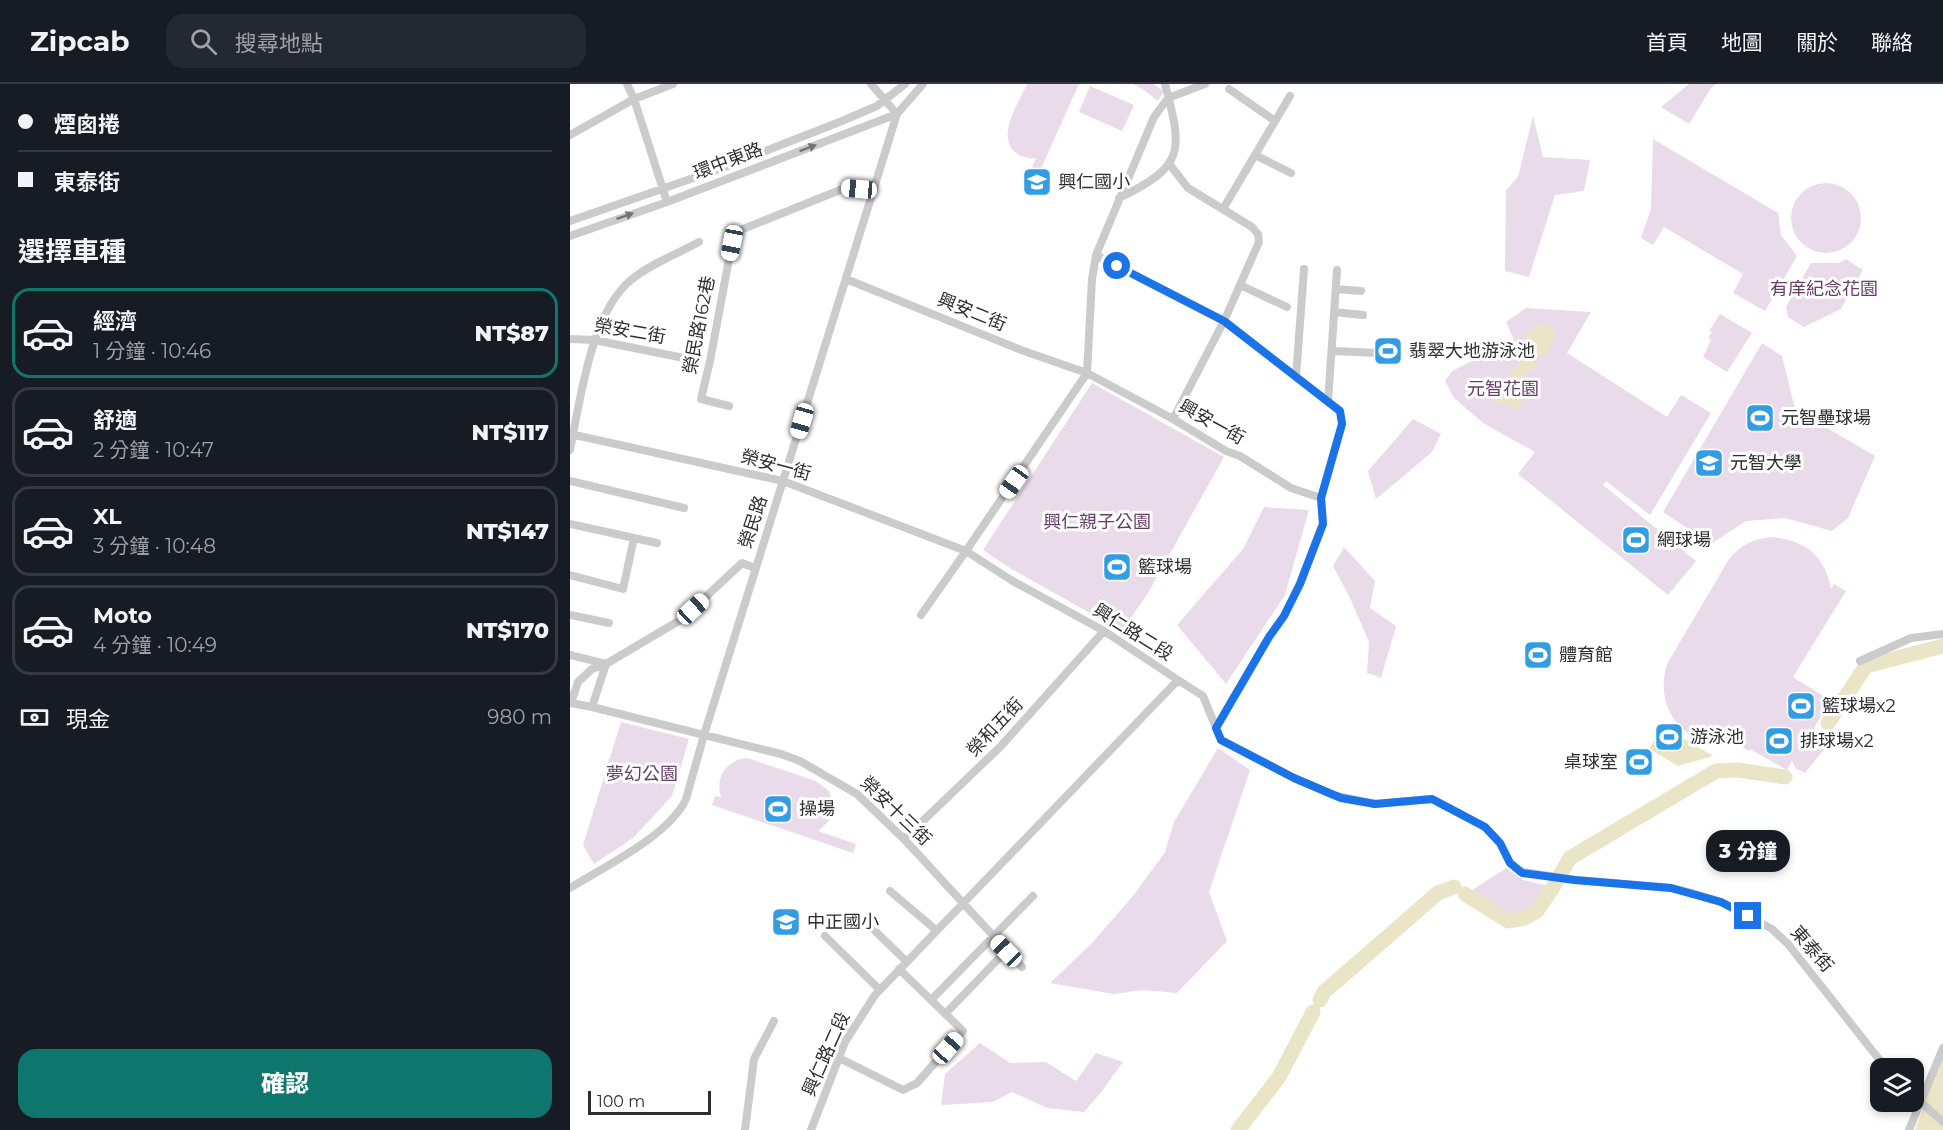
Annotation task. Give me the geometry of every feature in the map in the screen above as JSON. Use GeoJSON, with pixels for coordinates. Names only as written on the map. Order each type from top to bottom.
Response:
{"type":"FeatureCollection","features":[{"type":"Feature","properties":{"kind":"street"},"geometry":{"type":"LineString","coordinates":[[627,84],[668,202]]}},
{"type":"Feature","properties":{"kind":"street"},"geometry":{"type":"LineString","coordinates":[[570,135],[634,99],[673,84]]}},
{"type":"Feature","properties":{"kind":"street"},"geometry":{"type":"LineString","coordinates":[[871,84],[897,114]]}},
{"type":"Feature","properties":{"kind":"street"},"geometry":{"type":"LineString","coordinates":[[887,100],[905,84]]}},
{"type":"Feature","properties":{"kind":"street","name":"榮民路"},"geometry":{"type":"LineString","coordinates":[[570,888],[645,842],[672,821],[682,809],[897,114],[923,84]]}},
{"type":"Feature","properties":{"kind":"street"},"geometry":{"type":"LineString","coordinates":[[1119,198],[1149,183],[1170,165],[1176,148],[1165,84]]}},
{"type":"Feature","properties":{"kind":"street"},"geometry":{"type":"LineString","coordinates":[[921,615],[1087,373],[1092,279],[1096,255],[1119,198],[1154,117],[1168,98],[1205,84]]}},
{"type":"Feature","properties":{"kind":"street"},"geometry":{"type":"LineString","coordinates":[[1229,89],[1275,121]]}},
{"type":"Feature","properties":{"kind":"street"},"geometry":{"type":"LineString","coordinates":[[1223,209],[1290,96]]}},
{"type":"Feature","properties":{"kind":"street","name":"環中東路"},"geometry":{"type":"LineString","coordinates":[[570,220],[663,189],[809,134],[887,100]]}},
{"type":"Feature","properties":{"kind":"street","name":"環中東路"},"geometry":{"type":"LineString","coordinates":[[570,236],[668,202],[897,114]]}},
{"type":"Feature","properties":{"kind":"street"},"geometry":{"type":"LineString","coordinates":[[1255,155],[1291,173]]}},
{"type":"Feature","properties":{"kind":"street"},"geometry":{"type":"LineString","coordinates":[[1170,165],[1188,189],[1252,227],[1259,238],[1224,321],[1173,419]]}},
{"type":"Feature","properties":{"kind":"street","name":"榮民路162巷"},"geometry":{"type":"LineString","coordinates":[[729,405],[701,399],[732,243],[738,231],[845,188],[874,190]]}},
{"type":"Feature","properties":{"kind":"street"},"geometry":{"type":"LineString","coordinates":[[570,450],[594,340],[609,304],[631,280],[699,242]]}},
{"type":"Feature","properties":{"kind":"street"},"geometry":{"type":"LineString","coordinates":[[1096,255],[1224,321],[1340,411],[1342,424],[1321,498],[1323,524],[1300,584],[1284,616],[1269,637],[1216,728]]}},
{"type":"Feature","properties":{"kind":"street"},"geometry":{"type":"LineString","coordinates":[[1296,378],[1304,269]]}},
{"type":"Feature","properties":{"kind":"street"},"geometry":{"type":"LineString","coordinates":[[1328,402],[1337,270]]}},
{"type":"Feature","properties":{"kind":"street","name":"興安二街"},"geometry":{"type":"LineString","coordinates":[[846,279],[1021,350],[1087,373]]}},
{"type":"Feature","properties":{"kind":"street"},"geometry":{"type":"LineString","coordinates":[[1240,285],[1287,307]]}},
{"type":"Feature","properties":{"kind":"street"},"geometry":{"type":"LineString","coordinates":[[1336,289],[1360,291]]}},
{"type":"Feature","properties":{"kind":"street"},"geometry":{"type":"LineString","coordinates":[[1334,312],[1363,315]]}},
{"type":"Feature","properties":{"kind":"street","name":"榮安二街"},"geometry":{"type":"LineString","coordinates":[[570,339],[594,340],[684,358]]}},
{"type":"Feature","properties":{"kind":"street"},"geometry":{"type":"LineString","coordinates":[[1332,351],[1378,354]]}},
{"type":"Feature","properties":{"kind":"street","name":"興安一街"},"geometry":{"type":"LineString","coordinates":[[1087,373],[1173,419],[1291,488],[1321,498]]}},
{"type":"Feature","properties":{"kind":"street","name":"榮安一街"},"geometry":{"type":"LineString","coordinates":[[572,434],[783,481],[966,551]]}},
{"type":"Feature","properties":{"kind":"street"},"geometry":{"type":"LineString","coordinates":[[570,481],[684,508]]}},
{"type":"Feature","properties":{"kind":"street"},"geometry":{"type":"LineString","coordinates":[[570,524],[657,543]]}},
{"type":"Feature","properties":{"kind":"street"},"geometry":{"type":"LineString","coordinates":[[570,575],[623,590],[633,538]]}},
{"type":"Feature","properties":{"kind":"street","name":"興仁路二段"},"geometry":{"type":"LineString","coordinates":[[811,1130],[840,1058],[859,1019],[880,990],[1178,680],[1104,631],[1011,580],[966,551]]}},
{"type":"Feature","properties":{"kind":"street"},"geometry":{"type":"LineString","coordinates":[[570,703],[578,682],[592,669],[606,664],[682,619],[742,563],[755,568]]}},
{"type":"Feature","properties":{"kind":"street"},"geometry":{"type":"LineString","coordinates":[[570,615],[609,623]]}},
{"type":"Feature","properties":{"kind":"street","name":"榮和五街"},"geometry":{"type":"LineString","coordinates":[[904,839],[1000,747],[1104,631]]}},
{"type":"Feature","properties":{"kind":"street"},"geometry":{"type":"LineString","coordinates":[[1860,661],[1911,639],[1943,634]]}},
{"type":"Feature","properties":{"kind":"street"},"geometry":{"type":"LineString","coordinates":[[570,655],[606,664]]}},
{"type":"Feature","properties":{"kind":"street"},"geometry":{"type":"LineString","coordinates":[[592,707],[606,664]]}},
{"type":"Feature","properties":{"kind":"street"},"geometry":{"type":"LineString","coordinates":[[1178,680],[1203,696],[1216,728]]}},
{"type":"Feature","properties":{"kind":"street","name":"榮安十三街"},"geometry":{"type":"LineString","coordinates":[[570,703],[800,761],[857,794],[904,839],[1022,967]]}},
{"type":"Feature","properties":{"kind":"street","name":"東泰街"},"geometry":{"type":"LineString","coordinates":[[1216,728],[1221,740],[1236,749],[1333,795],[1375,804],[1432,799],[1485,827],[1500,843],[1510,863],[1522,873],[1671,888],[1721,902],[1772,929],[1788,944],[1878,1058]]}},
{"type":"Feature","properties":{"kind":"street"},"geometry":{"type":"LineString","coordinates":[[890,891],[936,930]]}},
{"type":"Feature","properties":{"kind":"street"},"geometry":{"type":"LineString","coordinates":[[931,1000],[1033,896]]}},
{"type":"Feature","properties":{"kind":"street"},"geometry":{"type":"LineString","coordinates":[[867,923],[907,962]]}},
{"type":"Feature","properties":{"kind":"street"},"geometry":{"type":"LineString","coordinates":[[825,936],[880,990]]}},
{"type":"Feature","properties":{"kind":"street"},"geometry":{"type":"LineString","coordinates":[[945,1014],[1006,951]]}},
{"type":"Feature","properties":{"kind":"street"},"geometry":{"type":"LineString","coordinates":[[840,1058],[903,1090],[917,1083],[963,1031],[899,969]]}},
{"type":"Feature","properties":{"kind":"street"},"geometry":{"type":"LineString","coordinates":[[745,1130],[754,1059],[774,1021]]}},
{"type":"Feature","properties":{"kind":"street"},"geometry":{"type":"LineString","coordinates":[[1924,1085],[1943,1048]]}},
{"type":"Feature","properties":{"kind":"street"},"geometry":{"type":"LineString","coordinates":[[1924,1105],[1943,1122]]}},
{"type":"Feature","properties":{"kind":"street"},"geometry":{"type":"LineString","coordinates":[[1909,1130],[1914,1112]]}},
{"type":"Feature","properties":{"kind":"green space"},"geometry":{"type":"Polygon","coordinates":[[[1027,84],[1079,84],[1040,171],[1032,167],[1036,158],[1024,157],[1016,153],[1009,144],[1011,118],[1027,84]]]}},
{"type":"Feature","properties":{"kind":"green space"},"geometry":{"type":"Polygon","coordinates":[[[1133,84],[1153,84],[1164,91],[1158,101],[1133,84]]]}},
{"type":"Feature","properties":{"kind":"green space"},"geometry":{"type":"Polygon","coordinates":[[[1689,84],[1716,84],[1711,88],[1689,124],[1661,107],[1689,84]]]}},
{"type":"Feature","properties":{"kind":"green space"},"geometry":{"type":"Polygon","coordinates":[[[1090,86],[1134,105],[1122,131],[1079,112],[1090,86]]]}},
{"type":"Feature","properties":{"kind":"green space"},"geometry":{"type":"Polygon","coordinates":[[[1533,116],[1543,157],[1590,160],[1584,191],[1555,195],[1529,277],[1505,271],[1506,190],[1518,177],[1533,116]]]}},
{"type":"Feature","properties":{"kind":"green space"},"geometry":{"type":"Polygon","coordinates":[[[1653,139],[1778,213],[1781,235],[1797,256],[1765,311],[1733,293],[1743,274],[1664,227],[1653,245],[1641,238],[1651,209],[1653,139]]]}},
{"type":"Feature","properties":{"kind":"green space"},"geometry":{"type":"Polygon","coordinates":[[[1826,183],[1839,186],[1851,193],[1858,205],[1861,218],[1858,231],[1851,243],[1839,250],[1826,253],[1813,250],[1801,243],[1794,231],[1791,218],[1794,205],[1801,193],[1813,186],[1826,183]]]}},
{"type":"Feature","properties":{"kind":"green space","name":"有庠紀念花園"},"geometry":{"type":"Polygon","coordinates":[[[1846,259],[1863,270],[1841,309],[1804,327],[1788,317],[1786,307],[1811,263],[1839,263],[1846,259]]]}},
{"type":"Feature","properties":{"kind":"green space","name":"元智花園"},"geometry":{"type":"Polygon","coordinates":[[[1526,308],[1591,312],[1567,353],[1667,417],[1681,395],[1711,413],[1650,515],[1606,481],[1603,485],[1696,561],[1668,595],[1518,474],[1535,452],[1483,423],[1454,398],[1445,381],[1452,371],[1514,340],[1506,322],[1526,308]]]}},
{"type":"Feature","properties":{"kind":"green space"},"geometry":{"type":"Polygon","coordinates":[[[1720,314],[1752,333],[1727,372],[1703,357],[1711,340],[1708,338],[1712,332],[1709,331],[1720,314]]]}},
{"type":"Feature","properties":{"kind":"green space"},"geometry":{"type":"Polygon","coordinates":[[[1762,343],[1782,356],[1795,409],[1875,456],[1848,518],[1832,531],[1785,518],[1746,521],[1711,544],[1663,512],[1762,343]]]}},
{"type":"Feature","properties":{"kind":"green space","name":"興仁親子公園"},"geometry":{"type":"Polygon","coordinates":[[[1092,383],[1224,457],[1148,593],[1122,631],[1010,568],[983,550],[1092,383]]]}},
{"type":"Feature","properties":{"kind":"green space"},"geometry":{"type":"Polygon","coordinates":[[[1413,419],[1441,434],[1432,452],[1376,499],[1368,471],[1413,419]]]}},
{"type":"Feature","properties":{"kind":"green space"},"geometry":{"type":"Polygon","coordinates":[[[1264,507],[1309,510],[1285,595],[1226,684],[1177,625],[1243,549],[1264,507]]]}},
{"type":"Feature","properties":{"kind":"green space"},"geometry":{"type":"Polygon","coordinates":[[[1771,537],[1794,542],[1811,551],[1818,558],[1828,576],[1831,588],[1834,584],[1846,591],[1793,677],[1830,700],[1811,734],[1815,730],[1822,731],[1829,737],[1830,742],[1805,773],[1796,769],[1792,761],[1787,770],[1737,744],[1739,741],[1714,743],[1687,732],[1677,724],[1671,714],[1664,690],[1667,664],[1729,559],[1748,544],[1771,537]]]}},
{"type":"Feature","properties":{"kind":"green space"},"geometry":{"type":"Polygon","coordinates":[[[1344,547],[1375,581],[1370,608],[1396,626],[1381,678],[1367,673],[1369,642],[1333,566],[1344,547]]]}},
{"type":"Feature","properties":{"kind":"green space","name":"夢幻公園"},"geometry":{"type":"Polygon","coordinates":[[[621,722],[689,739],[672,796],[633,838],[594,864],[583,845],[621,722]]]}},
{"type":"Feature","properties":{"kind":"green space"},"geometry":{"type":"Polygon","coordinates":[[[1218,748],[1250,770],[1209,892],[1227,941],[1177,993],[1143,990],[1114,994],[1050,983],[1092,943],[1133,896],[1165,852],[1174,822],[1218,748]]]}},
{"type":"Feature","properties":{"kind":"green space","name":"桌球室"},"geometry":{"type":"Polygon","coordinates":[[[1635,751],[1650,760],[1642,773],[1627,763],[1635,751]]]}},
{"type":"Feature","properties":{"kind":"green space","name":"操場"},"geometry":{"type":"Polygon","coordinates":[[[747,758],[816,781],[829,791],[832,814],[828,822],[818,831],[856,844],[853,853],[712,805],[715,796],[721,797],[720,783],[724,771],[733,762],[747,758]]]}},
{"type":"Feature","properties":{"kind":"green space"},"geometry":{"type":"Polygon","coordinates":[[[1506,868],[1523,880],[1550,886],[1520,918],[1487,909],[1465,895],[1506,868]]]}},
{"type":"Feature","properties":{"kind":"green space"},"geometry":{"type":"Polygon","coordinates":[[[980,1043],[1010,1063],[1046,1062],[1076,1081],[1096,1053],[1123,1062],[1084,1112],[1047,1108],[1012,1092],[993,1102],[941,1105],[945,1074],[980,1043]]]}},
{"type":"Feature","properties":{"kind":"shaded area"},"geometry":{"type":"Polygon","coordinates":[[[1537,325],[1548,325],[1556,331],[1548,353],[1536,356],[1537,368],[1526,371],[1524,380],[1528,383],[1519,388],[1522,398],[1520,408],[1515,409],[1504,402],[1501,406],[1491,398],[1482,398],[1479,390],[1488,383],[1494,387],[1508,387],[1512,369],[1517,368],[1519,355],[1524,352],[1529,353],[1532,347],[1532,338],[1527,340],[1524,336],[1537,325]]]}},
{"type":"Feature","properties":{"kind":"shaded area","name":"游泳池"},"geometry":{"type":"Polygon","coordinates":[[[1663,726],[1713,756],[1678,766],[1649,749],[1663,726]]]}},
{"type":"Feature","properties":{"kind":"shaded area"},"geometry":{"type":"Polygon","coordinates":[[[1943,1053],[1943,1130],[1915,1130],[1922,1112],[1924,1112],[1924,1105],[1943,1053]]]}},
{"type":"Feature","properties":{"kind":"waterway"},"geometry":{"type":"LineString","coordinates":[[1828,723],[1866,666],[1943,646]]}},
{"type":"Feature","properties":{"kind":"waterway"},"geometry":{"type":"LineString","coordinates":[[1465,894],[1508,921],[1525,918],[1537,911],[1570,858],[1716,771],[1738,770],[1785,777]]}},
{"type":"Feature","properties":{"kind":"waterway"},"geometry":{"type":"LineString","coordinates":[[1320,1000],[1324,992],[1438,893],[1454,887]]}},
{"type":"Feature","properties":{"kind":"waterway"},"geometry":{"type":"LineString","coordinates":[[1238,1130],[1279,1077],[1313,1012]]}},
{"type":"Feature","properties":{"kind":"place","name":"興仁國小"},"geometry":{"type":"Point","coordinates":[1037,182]}},
{"type":"Feature","properties":{"kind":"place","name":"翡翠大地游泳池"},"geometry":{"type":"Point","coordinates":[1388,351]}},
{"type":"Feature","properties":{"kind":"place","name":"元智壘球場"},"geometry":{"type":"Point","coordinates":[1760,418]}},
{"type":"Feature","properties":{"kind":"place","name":"元智大學"},"geometry":{"type":"Point","coordinates":[1709,463]}},
{"type":"Feature","properties":{"kind":"place","name":"網球場"},"geometry":{"type":"Point","coordinates":[1636,540]}},
{"type":"Feature","properties":{"kind":"place","name":"籃球場"},"geometry":{"type":"Point","coordinates":[1117,567]}},
{"type":"Feature","properties":{"kind":"place","name":"體育館"},"geometry":{"type":"Point","coordinates":[1538,655]}},
{"type":"Feature","properties":{"kind":"place","name":"籃球場x2"},"geometry":{"type":"Point","coordinates":[1801,706]}},
{"type":"Feature","properties":{"kind":"place","name":"游泳池"},"geometry":{"type":"Point","coordinates":[1669,737]}},
{"type":"Feature","properties":{"kind":"place","name":"排球場x2"},"geometry":{"type":"Point","coordinates":[1779,741]}},
{"type":"Feature","properties":{"kind":"place","name":"桌球室"},"geometry":{"type":"Point","coordinates":[1639,762]}},
{"type":"Feature","properties":{"kind":"place","name":"操場"},"geometry":{"type":"Point","coordinates":[778,809]}},
{"type":"Feature","properties":{"kind":"place","name":"中正國小"},"geometry":{"type":"Point","coordinates":[786,922]}},
{"type":"Feature","properties":{"kind":"route"},"geometry":{"type":"LineString","coordinates":[[1117,266],[1224,321],[1340,411],[1342,418],[1321,498],[1323,524],[1300,584],[1284,616],[1269,637],[1216,728],[1221,740],[1294,778],[1341,798],[1375,804],[1432,799],[1485,827],[1500,843],[1510,863],[1522,873],[1671,888],[1721,902],[1748,916]]}}]}
